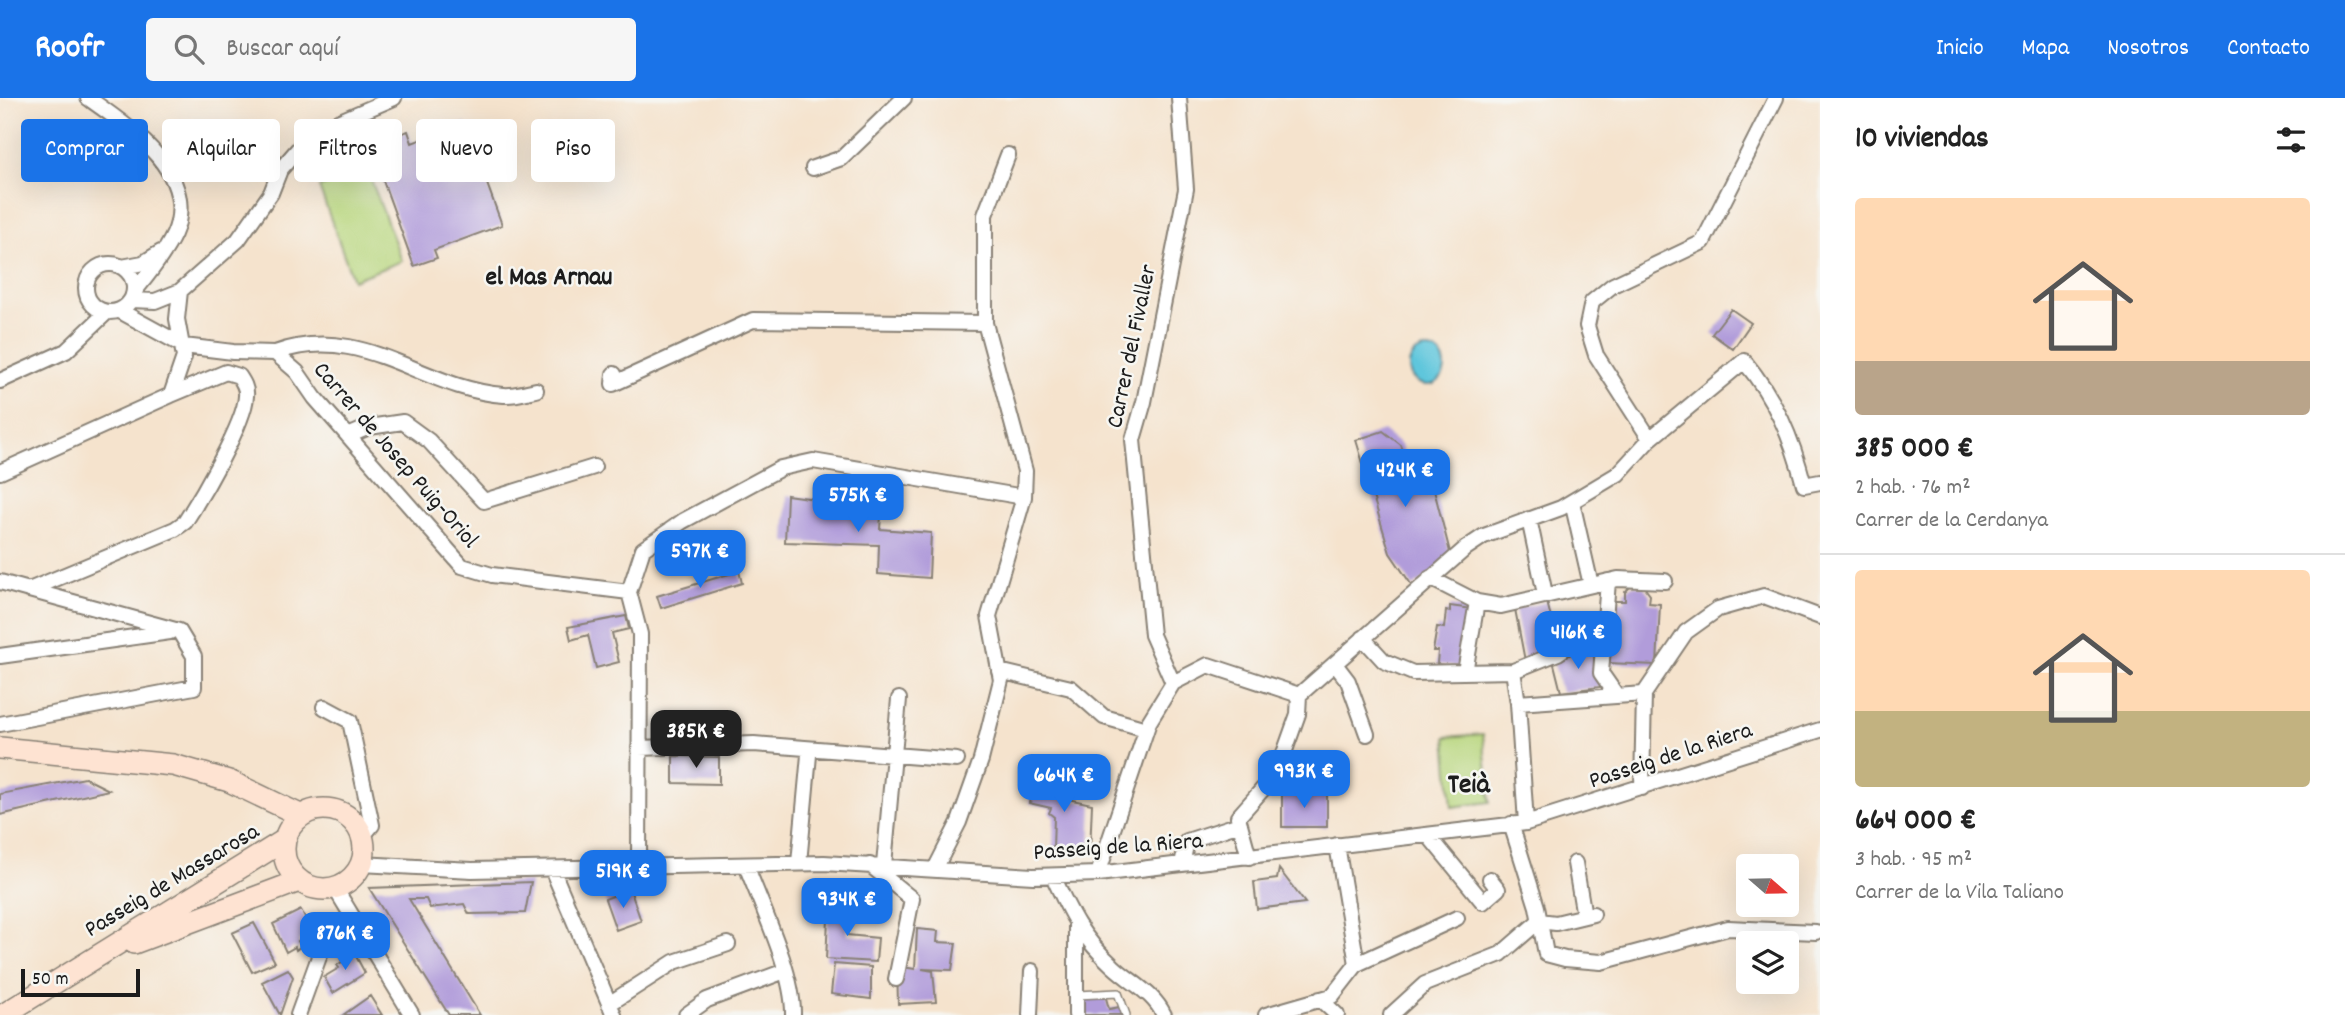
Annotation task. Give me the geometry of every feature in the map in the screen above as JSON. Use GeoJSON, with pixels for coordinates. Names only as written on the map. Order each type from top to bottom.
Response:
{"type":"FeatureCollection","features":[{"type":"Feature","properties":{"kind":"street"},"geometry":{"type":"LineString","coordinates":[[0,381],[66,351],[133,296],[177,226],[180,209],[177,188],[163,164],[144,141],[88,98]]}},
{"type":"Feature","properties":{"kind":"street"},"geometry":{"type":"LineString","coordinates":[[133,296],[162,298],[180,291],[238,240],[271,193],[280,170],[312,133],[394,98]]}},
{"type":"Feature","properties":{"kind":"street"},"geometry":{"type":"LineString","coordinates":[[813,168],[842,158],[904,98]]}},
{"type":"Feature","properties":{"kind":"street","name":"Carrer del Fivaller"},"geometry":{"type":"LineString","coordinates":[[1173,683],[1152,635],[1133,440],[1144,402],[1186,189],[1180,98]]}},
{"type":"Feature","properties":{"kind":"street"},"geometry":{"type":"LineString","coordinates":[[1650,439],[1596,355],[1587,326],[1592,302],[1613,285],[1703,242],[1776,98]]}},
{"type":"Feature","properties":{"kind":"street"},"geometry":{"type":"LineString","coordinates":[[935,869],[959,822],[981,760],[1001,680],[989,616],[1024,497],[1025,471],[985,323],[985,215],[1008,155]]}},
{"type":"Feature","properties":{"kind":"street"},"geometry":{"type":"LineString","coordinates":[[85,333],[90,303],[85,287],[91,272],[106,264],[122,267],[143,263],[162,251]]}},
{"type":"Feature","properties":{"kind":"street"},"geometry":{"type":"LineString","coordinates":[[122,267],[132,278],[133,296]]}},
{"type":"Feature","properties":{"kind":"street"},"geometry":{"type":"LineString","coordinates":[[150,272],[162,298]]}},
{"type":"Feature","properties":{"kind":"street"},"geometry":{"type":"LineString","coordinates":[[171,395],[180,376],[184,346],[177,319],[180,291]]}},
{"type":"Feature","properties":{"kind":"street"},"geometry":{"type":"LineString","coordinates":[[90,303],[184,346],[275,354],[306,344],[337,346],[376,352],[452,384],[505,395],[536,390]]}},
{"type":"Feature","properties":{"kind":"street"},"geometry":{"type":"LineString","coordinates":[[614,374],[613,384],[753,320],[985,323]]}},
{"type":"Feature","properties":{"kind":"street","name":"Carrer de Josep Puig-Oriol"},"geometry":{"type":"LineString","coordinates":[[275,354],[297,372],[348,436],[461,566],[492,575],[629,592]]}},
{"type":"Feature","properties":{"kind":"street"},"geometry":{"type":"LineString","coordinates":[[1249,856],[1238,817],[1277,773],[1298,714],[1300,695],[1430,578],[1484,536],[1572,502],[1618,474],[1650,439],[1744,361],[1768,390],[1796,454],[1804,485],[1820,482]]}},
{"type":"Feature","properties":{"kind":"street"},"geometry":{"type":"LineString","coordinates":[[0,472],[226,372],[239,376],[246,396],[240,420],[185,522],[175,529],[29,590]]}},
{"type":"Feature","properties":{"kind":"street"},"geometry":{"type":"LineString","coordinates":[[348,436],[369,427],[403,422],[429,441],[484,500],[594,467]]}},
{"type":"Feature","properties":{"kind":"street"},"geometry":{"type":"LineString","coordinates":[[639,867],[640,635],[629,592],[643,549],[683,521],[781,468],[813,461],[1024,497]]}},
{"type":"Feature","properties":{"kind":"street"},"geometry":{"type":"LineString","coordinates":[[1572,502],[1591,585]]}},
{"type":"Feature","properties":{"kind":"street"},"geometry":{"type":"LineString","coordinates":[[1529,519],[1545,594]]}},
{"type":"Feature","properties":{"kind":"street"},"geometry":{"type":"LineString","coordinates":[[1430,578],[1477,602],[1501,606],[1608,581],[1665,581]]}},
{"type":"Feature","properties":{"kind":"street"},"geometry":{"type":"LineString","coordinates":[[1608,581],[1601,673],[1617,696]]}},
{"type":"Feature","properties":{"kind":"street"},"geometry":{"type":"LineString","coordinates":[[0,582],[179,631],[194,656],[194,687],[0,724]]}},
{"type":"Feature","properties":{"kind":"street"},"geometry":{"type":"LineString","coordinates":[[1642,788],[1644,694],[1686,632],[1718,609],[1764,596],[1820,617]]}},
{"type":"Feature","properties":{"kind":"street"},"geometry":{"type":"LineString","coordinates":[[1465,672],[1477,602]]}},
{"type":"Feature","properties":{"kind":"street"},"geometry":{"type":"LineString","coordinates":[[1363,638],[1384,661],[1413,673],[1513,671],[1558,653],[1592,630],[1605,640]]}},
{"type":"Feature","properties":{"kind":"street"},"geometry":{"type":"LineString","coordinates":[[0,656],[179,631]]}},
{"type":"Feature","properties":{"kind":"street"},"geometry":{"type":"LineString","coordinates":[[1335,664],[1348,681],[1367,734]]}},
{"type":"Feature","properties":{"kind":"street"},"geometry":{"type":"LineString","coordinates":[[1098,874],[1146,729],[1173,683],[1208,665],[1300,695]]}},
{"type":"Feature","properties":{"kind":"street"},"geometry":{"type":"LineString","coordinates":[[999,671],[1071,688],[1104,717],[1146,729]]}},
{"type":"Feature","properties":{"kind":"street"},"geometry":{"type":"LineString","coordinates":[[1513,671],[1518,703],[1519,824],[1546,954],[1565,960],[1601,962],[1728,928],[1818,932]]}},
{"type":"Feature","properties":{"kind":"street"},"geometry":{"type":"LineString","coordinates":[[1518,703],[1644,694]]}},
{"type":"Feature","properties":{"kind":"street"},"geometry":{"type":"LineString","coordinates":[[897,979],[912,899],[877,865],[894,754],[899,699]]}},
{"type":"Feature","properties":{"kind":"street"},"geometry":{"type":"LineString","coordinates":[[324,707],[350,721],[372,825],[362,836]]}},
{"type":"Feature","properties":{"kind":"street","name":"Passeig de la Riera"},"geometry":{"type":"LineString","coordinates":[[361,864],[472,870],[799,863],[1053,876],[1098,874],[1519,824],[1642,788],[1820,730]]}},
{"type":"Feature","properties":{"kind":"street"},"geometry":{"type":"LineString","coordinates":[[639,748],[754,744],[957,760]]}},
{"type":"Feature","properties":{"kind":"street"},"geometry":{"type":"LineString","coordinates":[[0,748],[173,765],[229,781],[300,815]]}},
{"type":"Feature","properties":{"kind":"street"},"geometry":{"type":"LineString","coordinates":[[799,863],[810,755]]}},
{"type":"Feature","properties":{"kind":"street"},"geometry":{"type":"LineString","coordinates":[[315,808],[331,808],[347,815],[362,836],[361,864],[351,879],[335,888],[316,889],[299,881],[284,862],[284,841],[300,815],[315,808]]}},
{"type":"Feature","properties":{"kind":"street"},"geometry":{"type":"LineString","coordinates":[[1182,864],[1187,841],[1240,824]]}},
{"type":"Feature","properties":{"kind":"street"},"geometry":{"type":"LineString","coordinates":[[1428,835],[1483,902],[1498,889],[1490,879]]}},
{"type":"Feature","properties":{"kind":"street","name":"Passeig de Massarosa"},"geometry":{"type":"LineString","coordinates":[[3,1015],[86,961],[284,841]]}},
{"type":"Feature","properties":{"kind":"street"},"geometry":{"type":"LineString","coordinates":[[1337,845],[1357,964]]}},
{"type":"Feature","properties":{"kind":"street"},"geometry":{"type":"LineString","coordinates":[[1391,1015],[1425,984],[1501,954],[1523,932],[1539,921],[1556,923],[1588,915],[1575,863]]}},
{"type":"Feature","properties":{"kind":"street"},"geometry":{"type":"LineString","coordinates":[[746,864],[785,971],[793,1015]]}},
{"type":"Feature","properties":{"kind":"street"},"geometry":{"type":"LineString","coordinates":[[552,869],[611,1009],[674,962],[728,944]]}},
{"type":"Feature","properties":{"kind":"street"},"geometry":{"type":"LineString","coordinates":[[1053,876],[1076,925],[1113,966],[1157,1001],[1164,1015]]}},
{"type":"Feature","properties":{"kind":"street","name":"Passeig de Massarosa"},"geometry":{"type":"LineString","coordinates":[[86,961],[299,881]]}},
{"type":"Feature","properties":{"kind":"street"},"geometry":{"type":"LineString","coordinates":[[335,888],[412,1015]]}},
{"type":"Feature","properties":{"kind":"street"},"geometry":{"type":"LineString","coordinates":[[1266,1015],[1332,996],[1357,964],[1457,918]]}},
{"type":"Feature","properties":{"kind":"street"},"geometry":{"type":"LineString","coordinates":[[1076,925],[1076,1015]]}},
{"type":"Feature","properties":{"kind":"street"},"geometry":{"type":"LineString","coordinates":[[298,1015],[324,943],[343,932],[360,930]]}},
{"type":"Feature","properties":{"kind":"street"},"geometry":{"type":"LineString","coordinates":[[686,1015],[707,1000],[785,971]]}},
{"type":"Feature","properties":{"kind":"street"},"geometry":{"type":"LineString","coordinates":[[1030,1015],[1032,971]]}},
{"type":"Feature","properties":{"kind":"street"},"geometry":{"type":"LineString","coordinates":[[1320,999],[1337,1015]]}},
{"type":"Feature","properties":{"kind":"lane"},"geometry":{"type":"LineString","coordinates":[[1077,995],[1118,993],[1126,1015]]}},
{"type":"Feature","properties":{"kind":"green space"},"geometry":{"type":"Polygon","coordinates":[[[332,182],[372,182],[402,261],[353,280],[319,187],[332,182]]]}},
{"type":"Feature","properties":{"kind":"green space"},"geometry":{"type":"Polygon","coordinates":[[[1483,734],[1490,802],[1452,807],[1446,737],[1483,734]]]}},
{"type":"Feature","properties":{"kind":"water"},"geometry":{"type":"Polygon","coordinates":[[[1427,349],[1440,354],[1445,367],[1440,380],[1427,385],[1414,380],[1409,367],[1414,354],[1427,349]]]}},
{"type":"Feature","properties":{"kind":"building"},"geometry":{"type":"Polygon","coordinates":[[[408,131],[412,143],[416,141],[416,182],[486,182],[502,225],[434,250],[437,258],[414,266],[383,182],[402,182],[402,133],[408,131]]]}},
{"type":"Feature","properties":{"kind":"building"},"geometry":{"type":"Polygon","coordinates":[[[1731,309],[1751,323],[1733,349],[1712,334],[1731,309]]]}},
{"type":"Feature","properties":{"kind":"building"},"geometry":{"type":"Polygon","coordinates":[[[1383,431],[1401,445],[1411,474],[1418,472],[1424,486],[1433,486],[1452,560],[1413,587],[1390,553],[1356,440],[1383,431]]]}},
{"type":"Feature","properties":{"kind":"building"},"geometry":{"type":"Polygon","coordinates":[[[787,495],[857,505],[859,511],[881,515],[880,529],[931,533],[929,578],[878,574],[879,545],[785,542],[787,495]]]}},
{"type":"Feature","properties":{"kind":"building"},"geometry":{"type":"Polygon","coordinates":[[[739,571],[742,583],[661,608],[657,596],[739,571]]]}},
{"type":"Feature","properties":{"kind":"building"},"geometry":{"type":"Polygon","coordinates":[[[1632,585],[1643,586],[1650,595],[1649,603],[1660,604],[1657,665],[1607,663],[1610,601],[1625,601],[1625,592],[1632,585]]]}},
{"type":"Feature","properties":{"kind":"building"},"geometry":{"type":"Polygon","coordinates":[[[1547,602],[1559,649],[1525,661],[1515,609],[1547,602]]]}},
{"type":"Feature","properties":{"kind":"building"},"geometry":{"type":"Polygon","coordinates":[[[1450,606],[1472,609],[1461,667],[1437,664],[1438,651],[1433,651],[1437,627],[1444,628],[1446,611],[1450,612],[1450,606]]]}},
{"type":"Feature","properties":{"kind":"building"},"geometry":{"type":"Polygon","coordinates":[[[626,616],[629,629],[612,633],[619,662],[596,668],[588,635],[571,640],[568,627],[626,616]]]}},
{"type":"Feature","properties":{"kind":"building"},"geometry":{"type":"Polygon","coordinates":[[[1596,647],[1600,687],[1561,692],[1553,660],[1596,647]]]}},
{"type":"Feature","properties":{"kind":"building"},"geometry":{"type":"Polygon","coordinates":[[[673,756],[719,757],[719,784],[673,783],[673,756]]]}},
{"type":"Feature","properties":{"kind":"building"},"geometry":{"type":"Polygon","coordinates":[[[1038,769],[1052,770],[1051,777],[1058,780],[1057,797],[1092,804],[1090,851],[1053,849],[1054,817],[1049,813],[1051,808],[1029,803],[1038,769]]]}},
{"type":"Feature","properties":{"kind":"building"},"geometry":{"type":"Polygon","coordinates":[[[85,778],[109,790],[0,815],[0,794],[85,778]]]}},
{"type":"Feature","properties":{"kind":"building"},"geometry":{"type":"Polygon","coordinates":[[[1282,794],[1327,794],[1327,827],[1282,827],[1282,794]]]}},
{"type":"Feature","properties":{"kind":"building"},"geometry":{"type":"Polygon","coordinates":[[[1279,869],[1305,903],[1257,909],[1254,882],[1277,879],[1279,869]]]}},
{"type":"Feature","properties":{"kind":"building"},"geometry":{"type":"Polygon","coordinates":[[[531,882],[525,913],[469,914],[464,904],[430,908],[426,899],[409,899],[480,1015],[449,1015],[369,888],[531,882]]]}},
{"type":"Feature","properties":{"kind":"building"},"geometry":{"type":"Polygon","coordinates":[[[630,889],[641,921],[616,930],[605,899],[630,889]]]}},
{"type":"Feature","properties":{"kind":"building"},"geometry":{"type":"Polygon","coordinates":[[[829,899],[847,902],[847,935],[878,938],[876,962],[826,959],[829,899]]]}},
{"type":"Feature","properties":{"kind":"building"},"geometry":{"type":"Polygon","coordinates":[[[301,910],[309,924],[305,926],[308,930],[305,932],[307,936],[298,941],[301,946],[296,950],[295,947],[286,952],[273,924],[301,910]]]}},
{"type":"Feature","properties":{"kind":"building"},"geometry":{"type":"Polygon","coordinates":[[[254,923],[275,962],[252,972],[232,933],[254,923]]]}},
{"type":"Feature","properties":{"kind":"building"},"geometry":{"type":"Polygon","coordinates":[[[917,929],[938,931],[937,942],[956,943],[952,970],[922,969],[933,971],[936,1002],[898,1004],[897,966],[915,969],[917,929]]]}},
{"type":"Feature","properties":{"kind":"building"},"geometry":{"type":"Polygon","coordinates":[[[352,949],[365,973],[333,993],[324,977],[339,968],[337,965],[342,962],[340,956],[352,949]]]}},
{"type":"Feature","properties":{"kind":"building"},"geometry":{"type":"Polygon","coordinates":[[[834,964],[871,967],[871,999],[831,994],[834,964]]]}},
{"type":"Feature","properties":{"kind":"building"},"geometry":{"type":"Polygon","coordinates":[[[288,969],[293,977],[280,1015],[262,982],[288,969]]]}},
{"type":"Feature","properties":{"kind":"building"},"geometry":{"type":"Polygon","coordinates":[[[370,996],[382,1015],[343,1015],[370,996]]]}},
{"type":"Feature","properties":{"kind":"building"},"geometry":{"type":"Polygon","coordinates":[[[1084,998],[1106,998],[1109,1009],[1125,1006],[1125,1015],[1084,1015],[1084,998]]]}},
{"type":"Feature","properties":{"kind":"district","name":"el Mas Arnau"},"geometry":{"type":"Point","coordinates":[549,275]}},
{"type":"Feature","properties":{"kind":"district","name":"Teià"},"geometry":{"type":"Point","coordinates":[1469,782]}}]}
